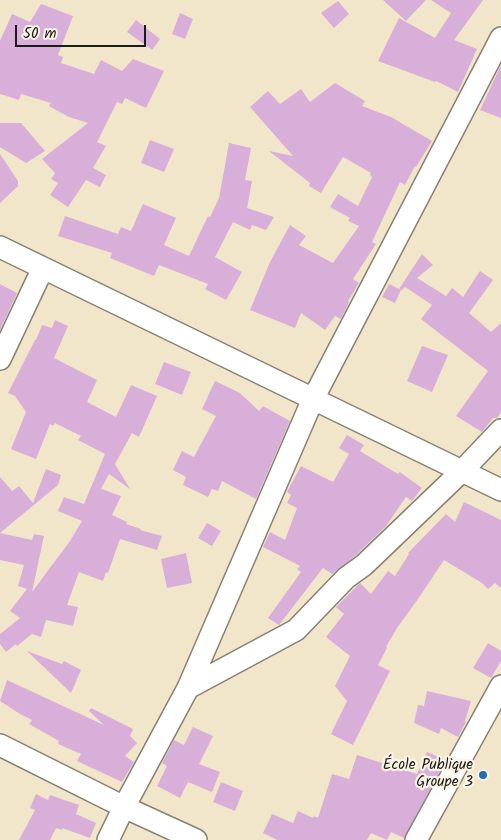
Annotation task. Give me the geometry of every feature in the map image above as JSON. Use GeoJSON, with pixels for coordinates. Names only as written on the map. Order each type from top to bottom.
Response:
{"type":"FeatureCollection","features":[{"type":"Feature","properties":{"kind":"street"},"geometry":{"type":"LineString","coordinates":[[108,840],[188,688],[313,399],[501,38]]}},
{"type":"Feature","properties":{"kind":"street"},"geometry":{"type":"LineString","coordinates":[[0,247],[501,490]]}},
{"type":"Feature","properties":{"kind":"street"},"geometry":{"type":"LineString","coordinates":[[0,359],[43,268]]}},
{"type":"Feature","properties":{"kind":"street"},"geometry":{"type":"LineString","coordinates":[[188,688],[296,630],[346,578],[364,565],[462,471],[501,430]]}},
{"type":"Feature","properties":{"kind":"street"},"geometry":{"type":"LineString","coordinates":[[416,840],[501,686]]}},
{"type":"Feature","properties":{"kind":"street"},"geometry":{"type":"LineString","coordinates":[[0,745],[124,807],[196,840]]}},
{"type":"Feature","properties":{"kind":"building"},"geometry":{"type":"Polygon","coordinates":[[[383,0],[426,0],[406,21],[383,0]]]}},
{"type":"Feature","properties":{"kind":"building"},"geometry":{"type":"Polygon","coordinates":[[[431,0],[483,0],[454,40],[477,49],[458,92],[436,81],[378,61],[399,18],[435,38],[451,13],[431,0]]]}},
{"type":"Feature","properties":{"kind":"building"},"geometry":{"type":"Polygon","coordinates":[[[338,1],[349,14],[334,28],[321,13],[338,1]]]}},
{"type":"Feature","properties":{"kind":"building"},"geometry":{"type":"Polygon","coordinates":[[[41,4],[73,16],[58,55],[63,57],[61,63],[94,74],[101,60],[122,71],[133,59],[164,71],[146,108],[125,98],[122,104],[117,102],[97,142],[106,146],[93,168],[106,175],[100,187],[86,180],[68,207],[50,195],[58,183],[51,179],[55,173],[42,159],[88,123],[69,117],[49,106],[51,103],[21,94],[19,100],[0,94],[0,41],[12,14],[30,22],[41,4]]]}},
{"type":"Feature","properties":{"kind":"building"},"geometry":{"type":"Polygon","coordinates":[[[180,13],[193,19],[185,39],[172,34],[180,13]]]}},
{"type":"Feature","properties":{"kind":"building"},"geometry":{"type":"Polygon","coordinates":[[[136,20],[160,39],[152,50],[127,32],[136,20]]]}},
{"type":"Feature","properties":{"kind":"building"},"geometry":{"type":"Polygon","coordinates":[[[501,65],[501,118],[480,110],[501,65]]]}},
{"type":"Feature","properties":{"kind":"building"},"geometry":{"type":"Polygon","coordinates":[[[335,83],[365,101],[362,106],[391,117],[432,141],[405,185],[400,182],[372,242],[376,244],[353,279],[359,283],[348,301],[341,319],[335,316],[325,330],[301,313],[295,328],[250,310],[270,262],[290,225],[306,236],[299,245],[333,263],[359,226],[348,221],[350,218],[330,207],[338,194],[358,206],[372,177],[371,173],[343,157],[321,193],[309,186],[310,183],[269,151],[293,156],[250,107],[268,91],[280,104],[301,89],[310,102],[335,83]]]}},
{"type":"Feature","properties":{"kind":"building"},"geometry":{"type":"Polygon","coordinates":[[[0,123],[21,123],[45,151],[26,163],[0,147],[0,123]]]}},
{"type":"Feature","properties":{"kind":"building"},"geometry":{"type":"Polygon","coordinates":[[[150,140],[174,149],[164,172],[141,163],[150,140]]]}},
{"type":"Feature","properties":{"kind":"building"},"geometry":{"type":"Polygon","coordinates":[[[229,143],[251,148],[245,180],[252,181],[247,208],[274,217],[266,230],[252,225],[250,230],[233,222],[215,257],[242,272],[226,300],[205,289],[208,284],[159,265],[154,276],[110,258],[112,253],[58,236],[65,216],[118,234],[121,227],[131,231],[143,204],[176,218],[164,245],[189,256],[208,216],[210,217],[219,198],[229,143]]]}},
{"type":"Feature","properties":{"kind":"building"},"geometry":{"type":"Polygon","coordinates":[[[0,154],[18,181],[18,186],[0,203],[0,154]]]}},
{"type":"Feature","properties":{"kind":"building"},"geometry":{"type":"Polygon","coordinates":[[[422,254],[433,265],[417,278],[446,296],[452,288],[463,297],[480,271],[493,280],[469,313],[491,332],[501,323],[501,412],[497,418],[493,418],[482,432],[456,416],[488,371],[421,319],[432,305],[405,287],[401,291],[399,289],[422,254]]]}},
{"type":"Feature","properties":{"kind":"building"},"geometry":{"type":"Polygon","coordinates":[[[0,284],[17,293],[0,330],[0,284]]]}},
{"type":"Feature","properties":{"kind":"building"},"geometry":{"type":"Polygon","coordinates":[[[389,284],[401,290],[395,303],[382,297],[389,284]]]}},
{"type":"Feature","properties":{"kind":"building"},"geometry":{"type":"Polygon","coordinates":[[[55,320],[68,326],[54,358],[97,380],[87,402],[116,417],[131,385],[157,396],[139,437],[132,433],[115,464],[130,489],[109,474],[101,489],[121,496],[112,515],[140,530],[162,536],[157,550],[120,539],[108,573],[106,572],[103,581],[79,572],[67,605],[78,607],[73,626],[46,620],[41,637],[32,634],[6,652],[0,644],[0,634],[20,618],[10,611],[27,589],[18,586],[24,565],[0,560],[0,533],[32,540],[34,534],[44,536],[32,592],[70,541],[82,521],[58,511],[64,497],[84,504],[105,454],[78,440],[81,436],[55,423],[53,426],[50,424],[36,459],[11,449],[26,412],[15,396],[8,393],[42,325],[52,328],[55,320]]]}},
{"type":"Feature","properties":{"kind":"building"},"geometry":{"type":"Polygon","coordinates":[[[422,346],[448,355],[432,392],[407,381],[422,346]]]}},
{"type":"Feature","properties":{"kind":"building"},"geometry":{"type":"Polygon","coordinates":[[[164,362],[191,372],[182,395],[155,384],[164,362]]]}},
{"type":"Feature","properties":{"kind":"building"},"geometry":{"type":"Polygon","coordinates":[[[215,381],[240,393],[259,411],[263,406],[290,421],[256,499],[222,481],[218,491],[212,489],[208,497],[183,485],[186,477],[173,470],[182,451],[194,457],[216,416],[202,409],[215,381]]]}},
{"type":"Feature","properties":{"kind":"building"},"geometry":{"type":"Polygon","coordinates":[[[347,435],[364,445],[360,451],[398,474],[400,472],[422,488],[412,501],[406,497],[386,526],[356,555],[332,574],[323,568],[279,625],[268,618],[301,572],[297,569],[300,566],[263,547],[270,532],[285,540],[297,508],[287,503],[291,495],[287,492],[301,466],[333,482],[349,454],[339,448],[347,435]]]}},
{"type":"Feature","properties":{"kind":"building"},"geometry":{"type":"Polygon","coordinates":[[[46,469],[61,475],[58,485],[0,533],[0,477],[12,491],[19,486],[33,503],[46,469]]]}},
{"type":"Feature","properties":{"kind":"building"},"geometry":{"type":"Polygon","coordinates":[[[464,502],[501,520],[501,588],[495,583],[488,589],[482,583],[444,560],[386,647],[378,665],[390,671],[353,745],[331,734],[347,701],[335,686],[350,656],[326,637],[344,614],[336,607],[360,583],[371,594],[388,571],[395,576],[408,553],[446,514],[455,522],[464,502]]]}},
{"type":"Feature","properties":{"kind":"building"},"geometry":{"type":"Polygon","coordinates":[[[207,523],[221,531],[212,546],[198,538],[207,523]]]}},
{"type":"Feature","properties":{"kind":"building"},"geometry":{"type":"Polygon","coordinates":[[[186,553],[192,583],[167,588],[161,559],[186,553]]]}},
{"type":"Feature","properties":{"kind":"building"},"geometry":{"type":"Polygon","coordinates":[[[488,643],[501,651],[501,661],[491,678],[473,668],[488,643]]]}},
{"type":"Feature","properties":{"kind":"building"},"geometry":{"type":"Polygon","coordinates":[[[27,651],[62,664],[64,661],[81,670],[71,693],[27,651]]]}},
{"type":"Feature","properties":{"kind":"building"},"geometry":{"type":"Polygon","coordinates":[[[7,680],[104,725],[89,711],[91,708],[133,729],[130,736],[137,743],[125,756],[134,762],[122,782],[77,761],[81,754],[58,744],[59,741],[29,724],[32,720],[0,701],[7,680]]]}},
{"type":"Feature","properties":{"kind":"building"},"geometry":{"type":"Polygon","coordinates":[[[427,691],[471,701],[466,722],[458,737],[441,728],[439,734],[414,723],[418,705],[424,706],[427,691]]]}},
{"type":"Feature","properties":{"kind":"building"},"geometry":{"type":"Polygon","coordinates":[[[193,727],[213,736],[199,764],[220,772],[212,792],[188,782],[180,798],[157,786],[167,766],[162,763],[174,740],[184,745],[193,727]]]}},
{"type":"Feature","properties":{"kind":"building"},"geometry":{"type":"Polygon","coordinates":[[[427,752],[446,760],[404,838],[391,832],[387,840],[371,833],[367,840],[277,840],[263,833],[272,814],[293,823],[298,811],[313,818],[314,816],[318,818],[332,774],[349,779],[357,755],[417,774],[427,752]]]}},
{"type":"Feature","properties":{"kind":"building"},"geometry":{"type":"Polygon","coordinates":[[[221,782],[243,791],[235,811],[213,802],[221,782]]]}},
{"type":"Feature","properties":{"kind":"building"},"geometry":{"type":"Polygon","coordinates":[[[36,794],[48,800],[50,795],[79,805],[76,814],[96,823],[90,838],[62,828],[62,830],[56,828],[50,840],[19,840],[35,810],[30,808],[36,794]]]}},
{"type":"Feature","properties":{"kind":"place","name":"École Publique Groupe 3"},"geometry":{"type":"Point","coordinates":[483,775]}}]}
